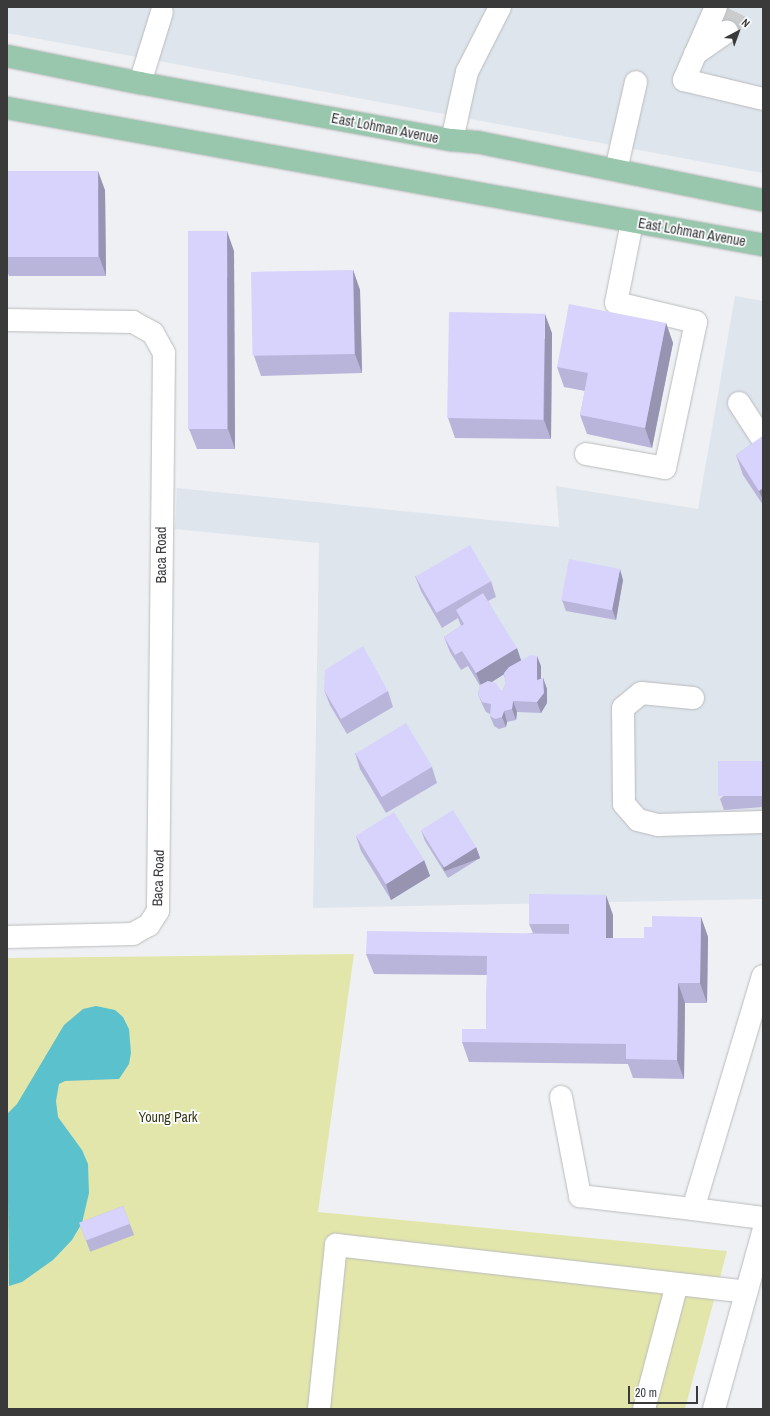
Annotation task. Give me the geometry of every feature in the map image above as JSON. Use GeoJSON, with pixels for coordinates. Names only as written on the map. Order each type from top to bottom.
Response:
{"type":"FeatureCollection","features":[{"type":"Feature","properties":{"kind":"main road","name":"East Lohman Avenue"},"geometry":{"type":"LineString","coordinates":[[7,56],[140,83],[452,140],[477,142],[763,200]]}},
{"type":"Feature","properties":{"kind":"main road","name":"East Lohman Avenue"},"geometry":{"type":"LineString","coordinates":[[7,108],[763,245]]}},
{"type":"Feature","properties":{"kind":"street"},"geometry":{"type":"LineString","coordinates":[[452,140],[467,72],[500,7]]}},
{"type":"Feature","properties":{"kind":"street"},"geometry":{"type":"LineString","coordinates":[[716,7],[684,80],[763,99]]}},
{"type":"Feature","properties":{"kind":"street"},"geometry":{"type":"LineString","coordinates":[[140,83],[162,12]]}},
{"type":"Feature","properties":{"kind":"street"},"geometry":{"type":"LineString","coordinates":[[695,54],[727,32]]}},
{"type":"Feature","properties":{"kind":"street"},"geometry":{"type":"LineString","coordinates":[[616,170],[636,82]]}},
{"type":"Feature","properties":{"kind":"street"},"geometry":{"type":"LineString","coordinates":[[586,454],[665,468],[696,322],[616,303],[632,222]]}},
{"type":"Feature","properties":{"kind":"street","name":"Baca Road"},"geometry":{"type":"LineString","coordinates":[[7,320],[134,322],[153,333],[164,353],[158,911],[148,925],[133,934],[7,937]]}},
{"type":"Feature","properties":{"kind":"street"},"geometry":{"type":"LineString","coordinates":[[739,403],[763,440]]}},
{"type":"Feature","properties":{"kind":"street"},"geometry":{"type":"LineString","coordinates":[[693,698],[640,693],[623,708],[624,804],[638,820],[658,825],[763,822]]}},
{"type":"Feature","properties":{"kind":"street"},"geometry":{"type":"LineString","coordinates":[[693,1209],[763,976]]}},
{"type":"Feature","properties":{"kind":"street"},"geometry":{"type":"LineString","coordinates":[[561,1097],[580,1196],[763,1218]]}},
{"type":"Feature","properties":{"kind":"street"},"geometry":{"type":"LineString","coordinates":[[714,1409],[763,1232]]}},
{"type":"Feature","properties":{"kind":"street"},"geometry":{"type":"LineString","coordinates":[[319,1409],[336,1245],[746,1292]]}},
{"type":"Feature","properties":{"kind":"street"},"geometry":{"type":"LineString","coordinates":[[644,1409],[677,1284]]}},
{"type":"Feature","properties":{"kind":"shaded area"},"geometry":{"type":"Polygon","coordinates":[[[7,7],[763,7],[763,173],[7,33],[7,7]]]}},
{"type":"Feature","properties":{"kind":"shaded area"},"geometry":{"type":"Polygon","coordinates":[[[735,296],[763,301],[763,899],[313,908],[319,543],[175,529],[177,488],[559,527],[556,486],[698,509],[735,296]]]}},
{"type":"Feature","properties":{"kind":"green space","name":"Young Park"},"geometry":{"type":"Polygon","coordinates":[[[354,954],[318,1212],[727,1251],[685,1409],[7,1409],[7,958],[354,954]]]}},
{"type":"Feature","properties":{"kind":"water"},"geometry":{"type":"Polygon","coordinates":[[[96,1006],[115,1010],[123,1017],[129,1029],[131,1053],[129,1064],[119,1079],[65,1081],[59,1084],[56,1101],[58,1117],[82,1150],[88,1164],[89,1193],[82,1223],[72,1240],[53,1260],[22,1282],[9,1286],[7,1114],[17,1104],[64,1025],[83,1009],[96,1006]]]}},
{"type":"Feature","properties":{"kind":"building"},"geometry":{"type":"Polygon","coordinates":[[[7,171],[98,171],[98,257],[7,257],[7,171]]]}},
{"type":"Feature","properties":{"kind":"building"},"geometry":{"type":"Polygon","coordinates":[[[188,231],[227,231],[227,429],[188,429],[188,231]]]}},
{"type":"Feature","properties":{"kind":"building"},"geometry":{"type":"Polygon","coordinates":[[[353,270],[354,354],[252,356],[251,272],[353,270]]]}},
{"type":"Feature","properties":{"kind":"building"},"geometry":{"type":"Polygon","coordinates":[[[569,304],[666,323],[645,428],[580,415],[588,373],[557,367],[569,304]]]}},
{"type":"Feature","properties":{"kind":"building"},"geometry":{"type":"Polygon","coordinates":[[[449,312],[545,314],[543,420],[447,418],[449,312]]]}},
{"type":"Feature","properties":{"kind":"building"},"geometry":{"type":"Polygon","coordinates":[[[763,436],[763,488],[759,491],[736,455],[763,436]]]}},
{"type":"Feature","properties":{"kind":"building"},"geometry":{"type":"Polygon","coordinates":[[[470,545],[491,581],[436,613],[415,576],[470,545]]]}},
{"type":"Feature","properties":{"kind":"building"},"geometry":{"type":"Polygon","coordinates":[[[569,559],[620,569],[612,610],[561,600],[569,559]]]}},
{"type":"Feature","properties":{"kind":"building"},"geometry":{"type":"Polygon","coordinates":[[[483,593],[517,648],[476,673],[462,651],[455,655],[444,637],[464,624],[456,610],[483,593]]]}},
{"type":"Feature","properties":{"kind":"building"},"geometry":{"type":"Polygon","coordinates":[[[363,646],[388,691],[341,719],[324,690],[325,670],[363,646]]]}},
{"type":"Feature","properties":{"kind":"building"},"geometry":{"type":"Polygon","coordinates":[[[531,655],[537,656],[537,680],[543,678],[544,693],[537,702],[513,701],[512,709],[504,711],[502,717],[495,719],[490,716],[491,704],[482,702],[478,694],[480,685],[488,681],[496,683],[502,692],[506,683],[504,673],[509,667],[531,655]]]}},
{"type":"Feature","properties":{"kind":"building"},"geometry":{"type":"Polygon","coordinates":[[[406,723],[432,767],[382,797],[355,753],[406,723]]]}},
{"type":"Feature","properties":{"kind":"building"},"geometry":{"type":"Polygon","coordinates":[[[718,761],[763,761],[763,796],[718,796],[718,761]]]}},
{"type":"Feature","properties":{"kind":"building"},"geometry":{"type":"Polygon","coordinates":[[[453,810],[476,847],[444,867],[421,830],[453,810]]]}},
{"type":"Feature","properties":{"kind":"building"},"geometry":{"type":"Polygon","coordinates":[[[394,812],[424,860],[386,884],[356,836],[394,812]]]}},
{"type":"Feature","properties":{"kind":"building"},"geometry":{"type":"Polygon","coordinates":[[[529,894],[606,895],[606,938],[644,938],[644,927],[652,927],[652,916],[701,917],[700,983],[678,983],[677,1060],[626,1059],[626,1044],[462,1042],[462,1029],[486,1029],[487,956],[366,954],[367,931],[569,934],[569,924],[529,924],[529,894]]]}},
{"type":"Feature","properties":{"kind":"building"},"geometry":{"type":"Polygon","coordinates":[[[123,1206],[130,1224],[86,1241],[79,1223],[123,1206]]]}},
{"type":"Feature","properties":{"kind":"tunnel"},"geometry":{"type":"LineString","coordinates":[[727,32],[739,7]]}}]}
